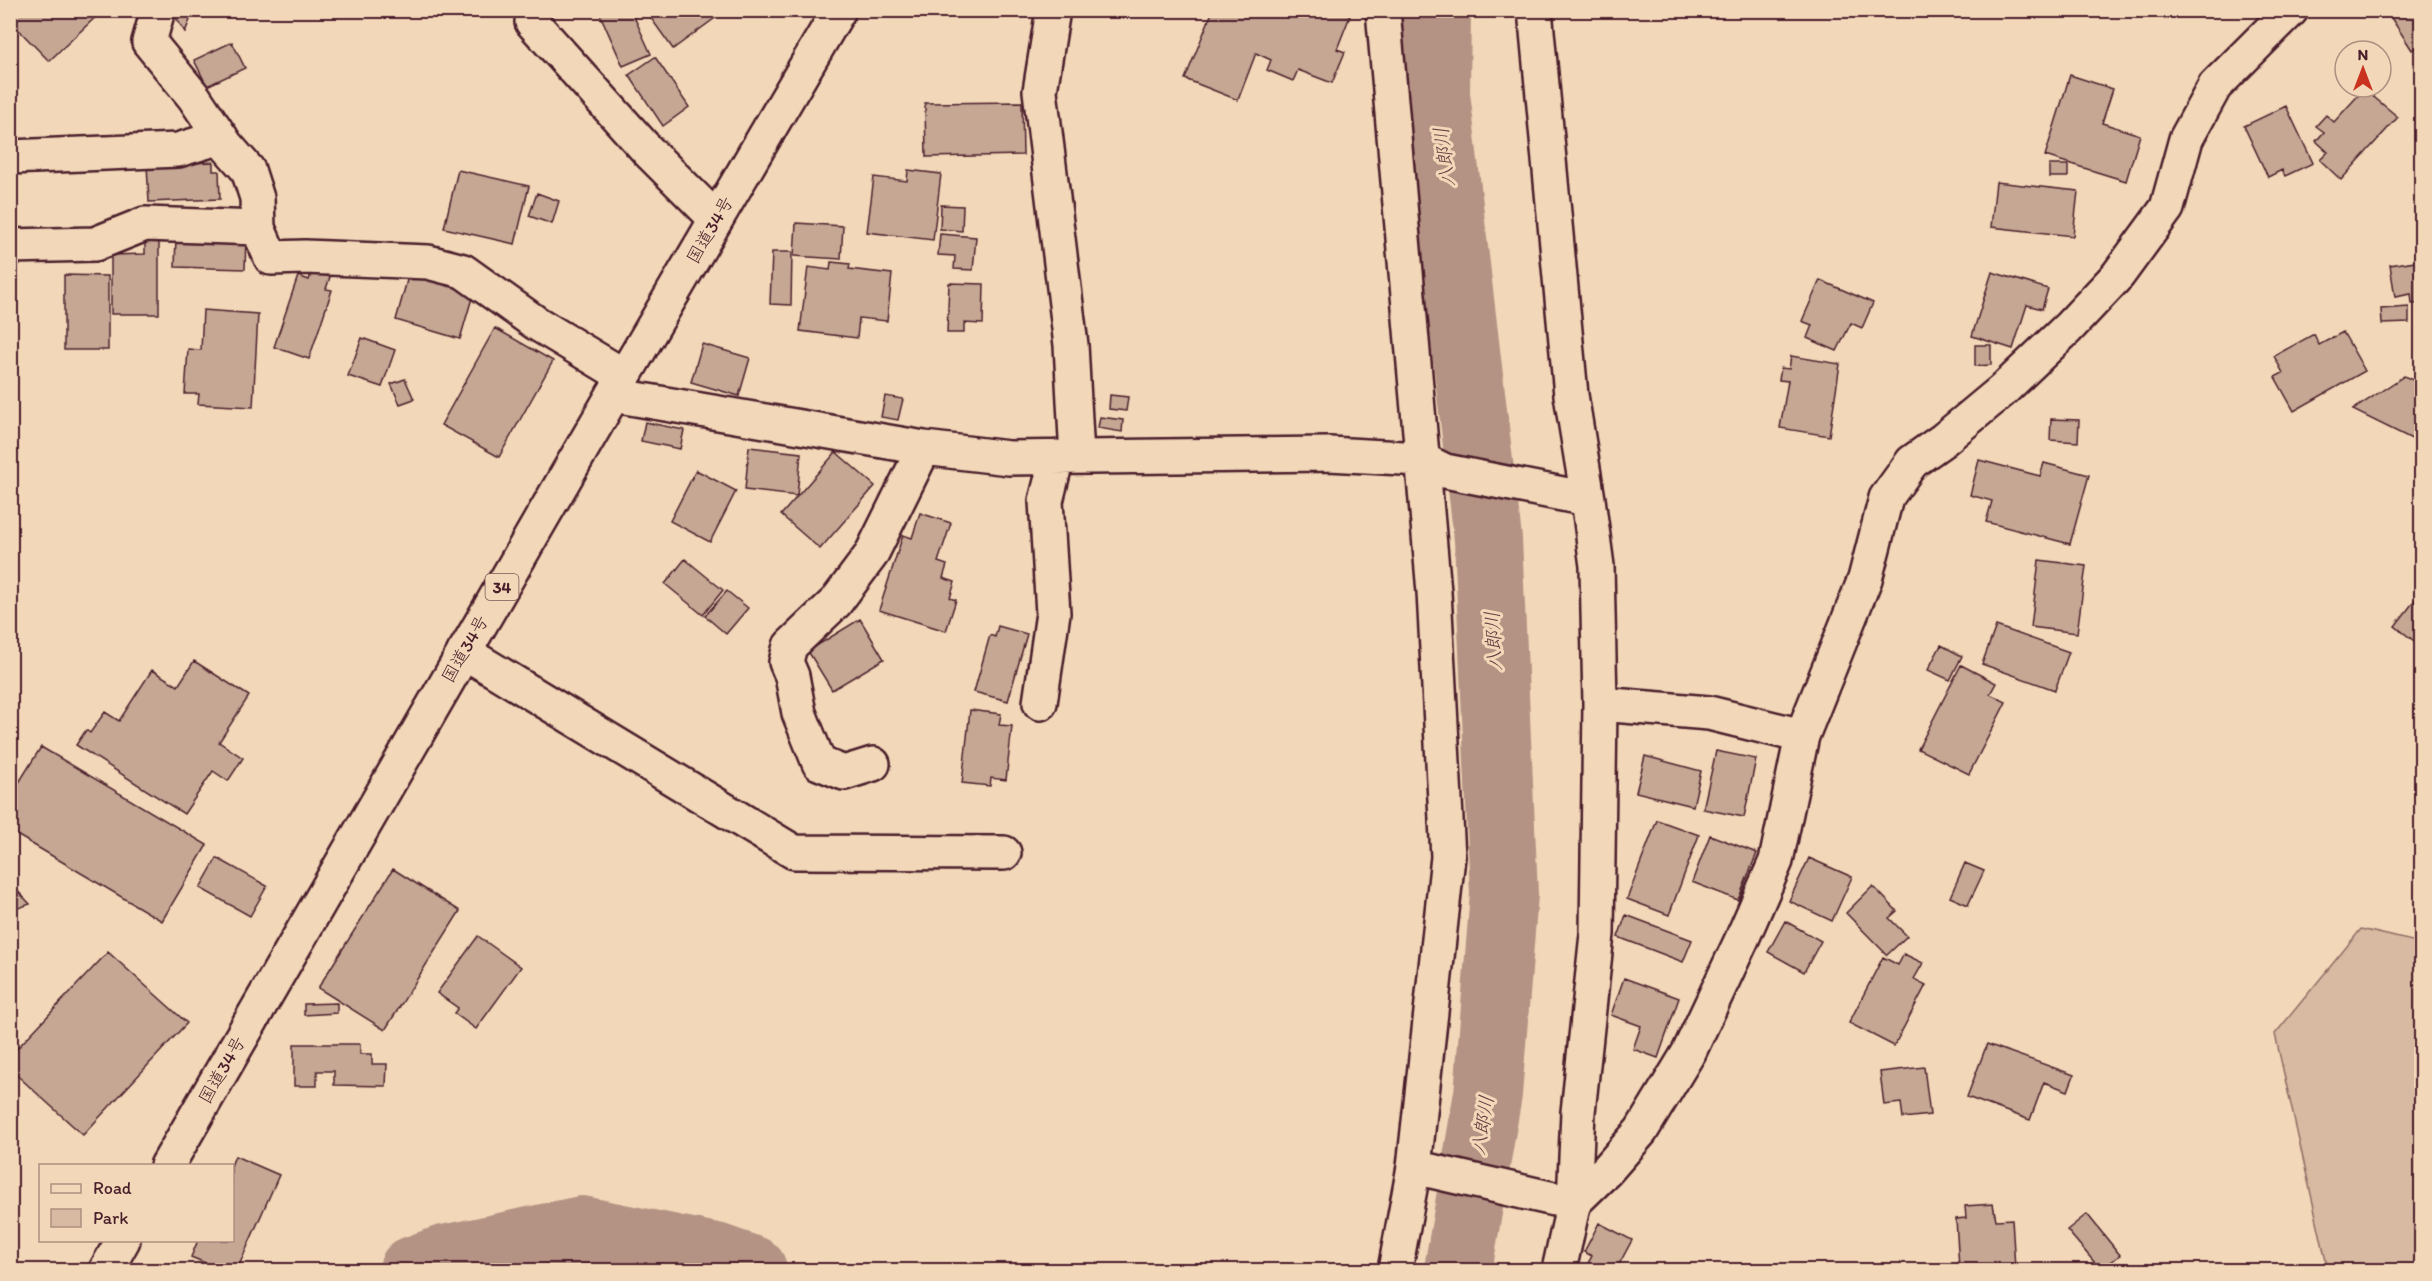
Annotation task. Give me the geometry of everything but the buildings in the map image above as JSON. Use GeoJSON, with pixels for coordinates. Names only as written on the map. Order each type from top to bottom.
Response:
{"type":"FeatureCollection","features":[{"type":"Feature","properties":{"kind":"main road"},"geometry":{"type":"LineString","coordinates":[[158,10],[149,42],[194,97],[221,137],[248,170],[257,198],[258,228],[271,258],[305,257],[428,262],[463,271],[619,386],[924,448],[1010,458],[1329,454],[1433,465],[1578,498]]}},
{"type":"Feature","properties":{"kind":"main road","name":"国道34号"},"geometry":{"type":"LineString","coordinates":[[168,1164],[716,219],[840,10]]}},
{"type":"Feature","properties":{"kind":"main road"},"geometry":{"type":"LineString","coordinates":[[1040,704],[1053,613],[1046,501],[1067,457],[1071,345],[1040,91],[1053,10]]}},
{"type":"Feature","properties":{"kind":"main road"},"geometry":{"type":"LineString","coordinates":[[1383,10],[1433,465],[1434,592],[1448,857],[1414,1167],[1395,1270]]}},
{"type":"Feature","properties":{"kind":"main road"},"geometry":{"type":"LineString","coordinates":[[1535,10],[1571,395],[1578,498],[1597,566],[1600,704],[1598,934],[1578,1112],[1564,1201],[1559,1270]]}},
{"type":"Feature","properties":{"kind":"main road"},"geometry":{"type":"LineString","coordinates":[[1414,1167],[1564,1201],[1607,1170],[1641,1131],[1689,1053],[1776,861],[1802,736],[1865,579],[1886,498],[1912,462],[1943,440],[2002,390],[2068,328],[2118,275],[2167,208],[2187,139],[2215,86],[2291,10]]}},
{"type":"Feature","properties":{"kind":"main road"},"geometry":{"type":"LineString","coordinates":[[532,22],[648,151],[716,219]]}},
{"type":"Feature","properties":{"kind":"main road"},"geometry":{"type":"LineString","coordinates":[[10,157],[178,150],[221,137]]}},
{"type":"Feature","properties":{"kind":"main road"},"geometry":{"type":"LineString","coordinates":[[10,246],[95,244],[145,224],[258,228]]}},
{"type":"Feature","properties":{"kind":"main road"},"geometry":{"type":"LineString","coordinates":[[873,764],[844,772],[819,763],[799,713],[792,676],[786,662],[790,646],[836,602],[871,555],[924,448]]}},
{"type":"Feature","properties":{"kind":"main road"},"geometry":{"type":"LineString","coordinates":[[464,652],[794,852],[1004,853]]}},
{"type":"Feature","properties":{"kind":"main road"},"geometry":{"type":"LineString","coordinates":[[1600,704],[1709,713],[1802,736]]}},
{"type":"Feature","properties":{"kind":"main road"},"geometry":{"type":"LineString","coordinates":[[106,1270],[122,1242]]}},
{"type":"Feature","properties":{"kind":"green space"},"geometry":{"type":"Polygon","coordinates":[[[2361,929],[2421,943],[2421,1270],[2328,1270],[2275,1034],[2361,929]]]}},
{"type":"Feature","properties":{"kind":"waterway","name":"八郎川"},"geometry":{"type":"LineString","coordinates":[[1437,10],[1436,94],[1488,539],[1504,894],[1488,1094],[1458,1270]]}},
{"type":"Feature","properties":{"kind":"waterway"},"geometry":{"type":"LineString","coordinates":[[413,1270],[444,1259],[582,1230],[716,1257],[753,1270]]}}]}
